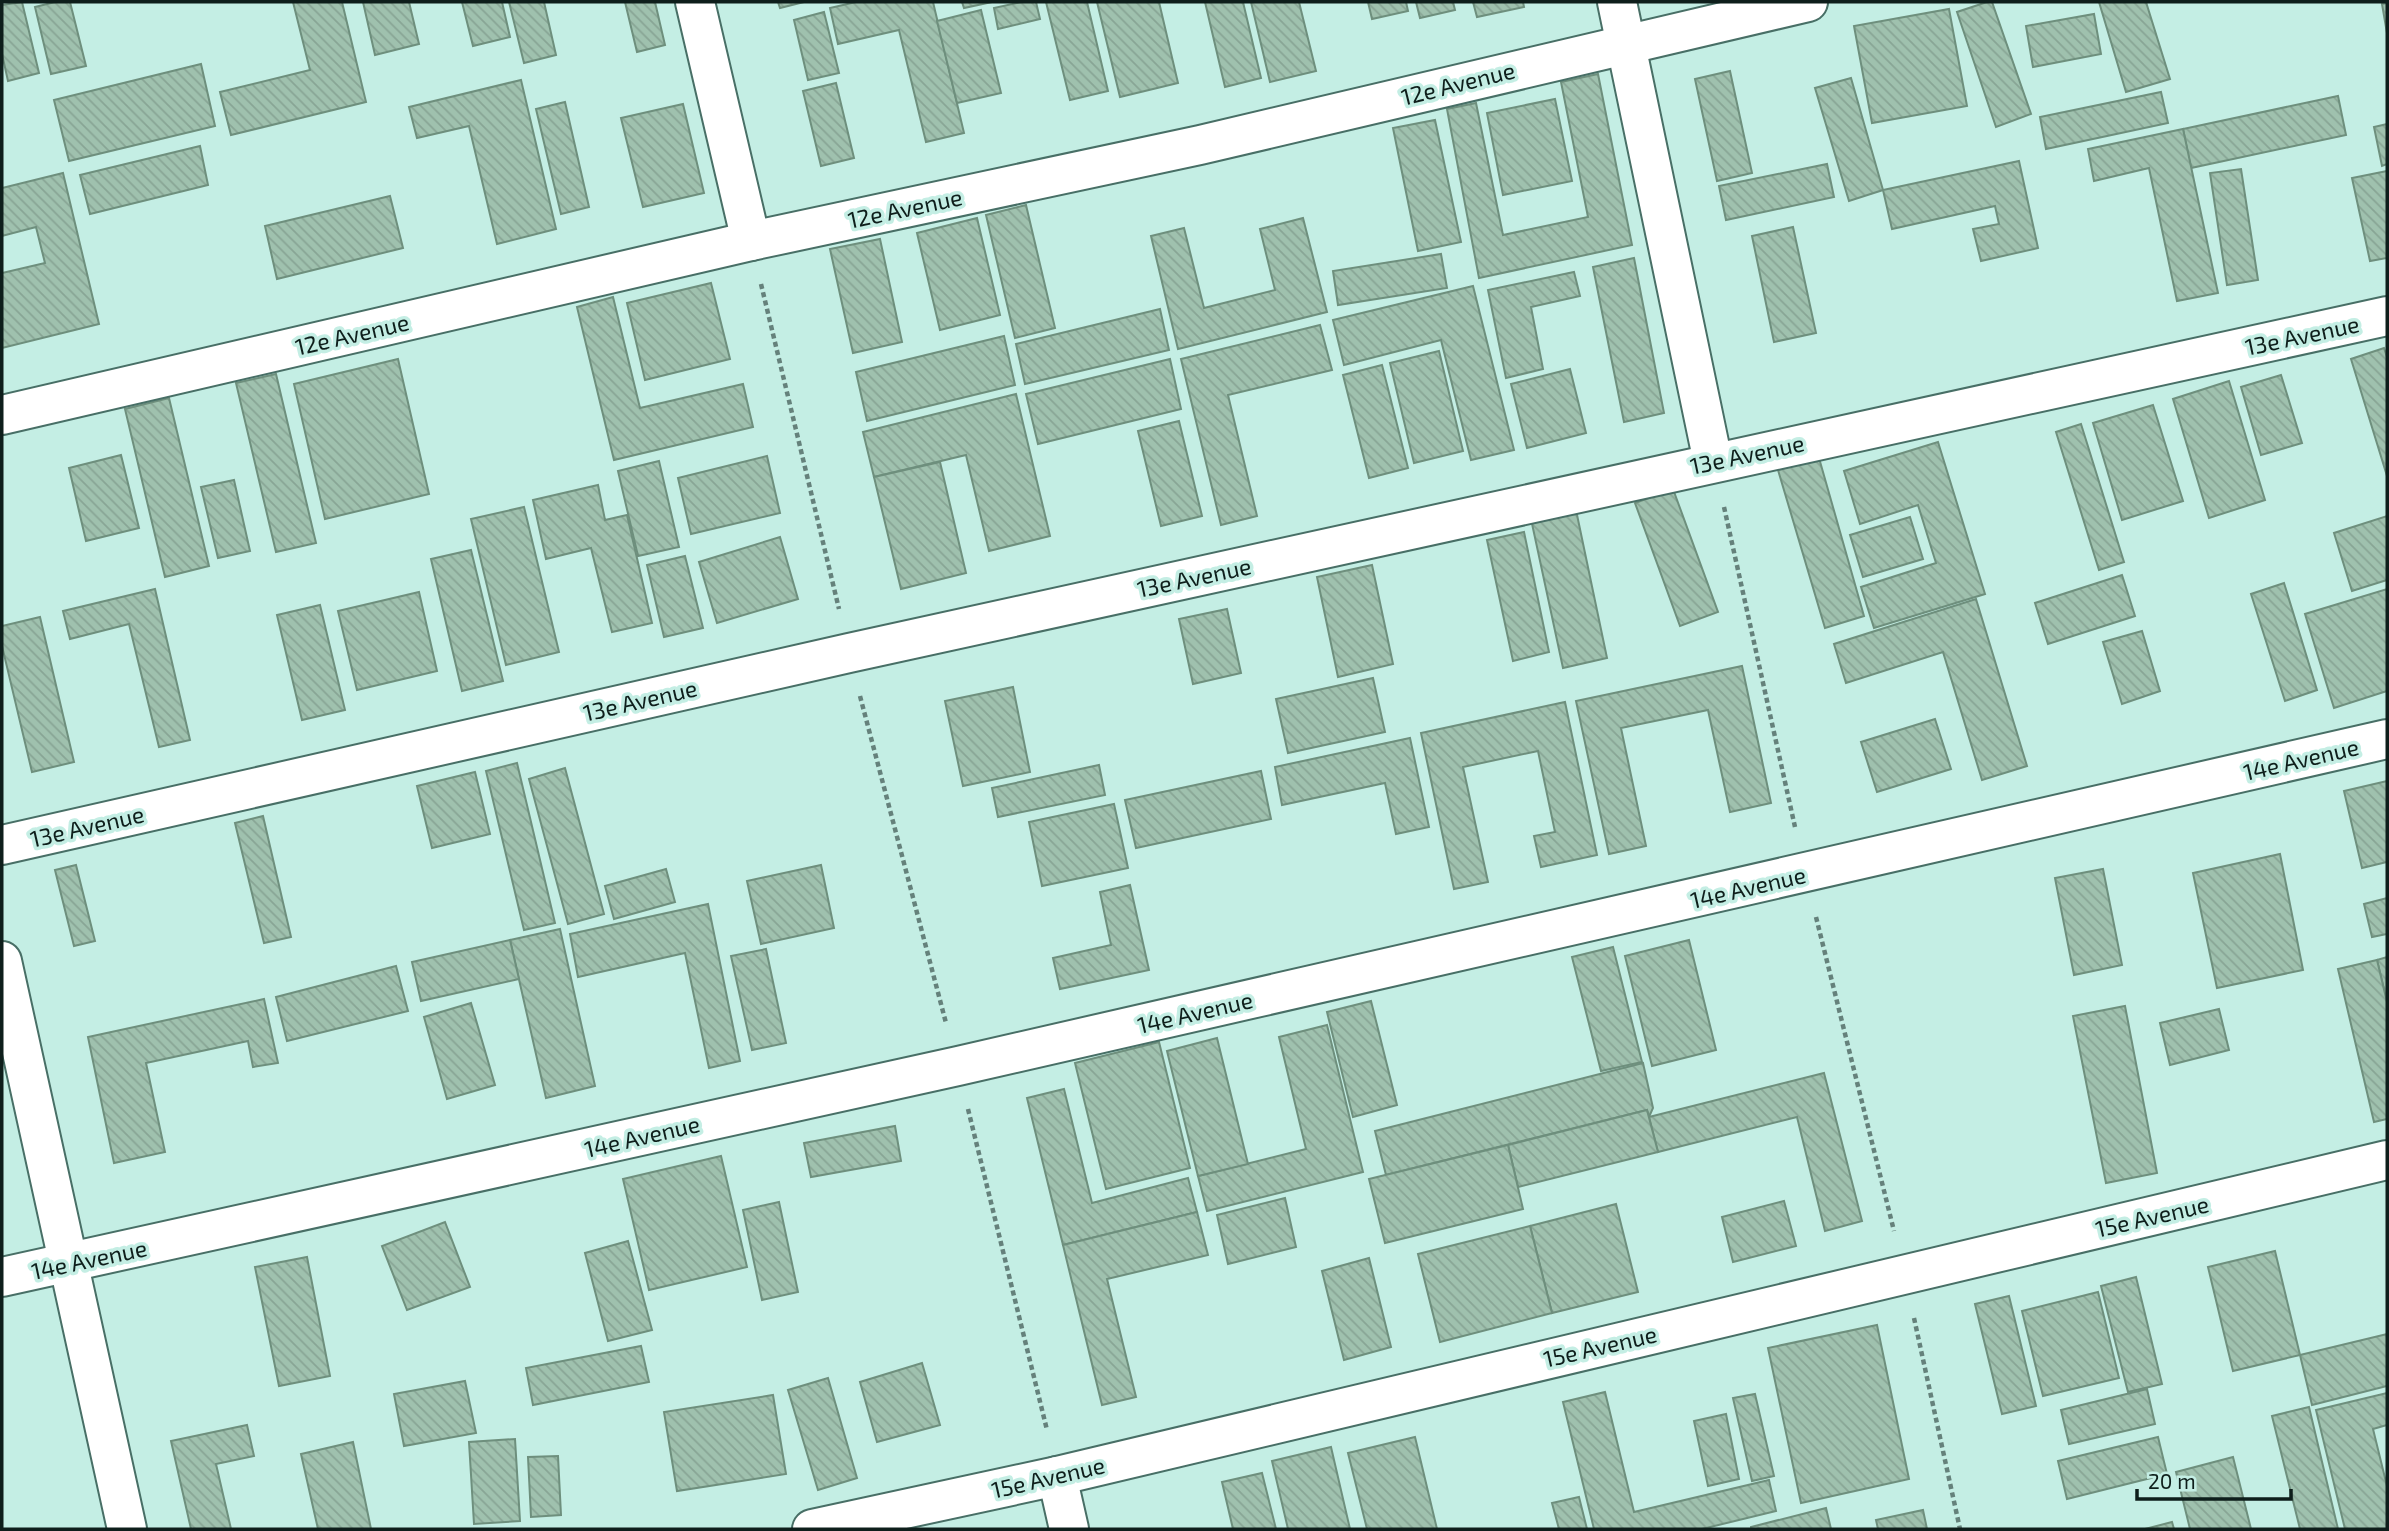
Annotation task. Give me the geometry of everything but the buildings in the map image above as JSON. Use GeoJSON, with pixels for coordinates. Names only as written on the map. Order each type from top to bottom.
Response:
{"type":"FeatureCollection","features":[{"type":"Feature","properties":{"kind":"street"},"geometry":{"type":"LineString","coordinates":[[695,2],[751,241]]}},
{"type":"Feature","properties":{"kind":"street"},"geometry":{"type":"LineString","coordinates":[[1616,2],[1713,461]]}},
{"type":"Feature","properties":{"kind":"street","name":"12e Avenue"},"geometry":{"type":"LineString","coordinates":[[2,415],[751,241],[1200,145],[1808,2]]}},
{"type":"Feature","properties":{"kind":"street","name":"13e Avenue"},"geometry":{"type":"LineString","coordinates":[[2,845],[1713,461],[2387,316]]}},
{"type":"Feature","properties":{"kind":"street","name":"14e Avenue"},"geometry":{"type":"LineString","coordinates":[[2,1278],[1805,874],[2387,739]]}},
{"type":"Feature","properties":{"kind":"street"},"geometry":{"type":"LineString","coordinates":[[2,961],[127,1529]]}},
{"type":"Feature","properties":{"kind":"street","name":"15e Avenue"},"geometry":{"type":"LineString","coordinates":[[812,1529],[1058,1476],[2387,1160]]}},
{"type":"Feature","properties":{"kind":"street"},"geometry":{"type":"LineString","coordinates":[[1058,1476],[1069,1529]]}},
{"type":"Feature","properties":{"kind":"path"},"geometry":{"type":"LineString","coordinates":[[751,241],[849,653]]}},
{"type":"Feature","properties":{"kind":"path"},"geometry":{"type":"LineString","coordinates":[[1713,461],[1805,874],[1905,1273],[1960,1529]]}}]}
